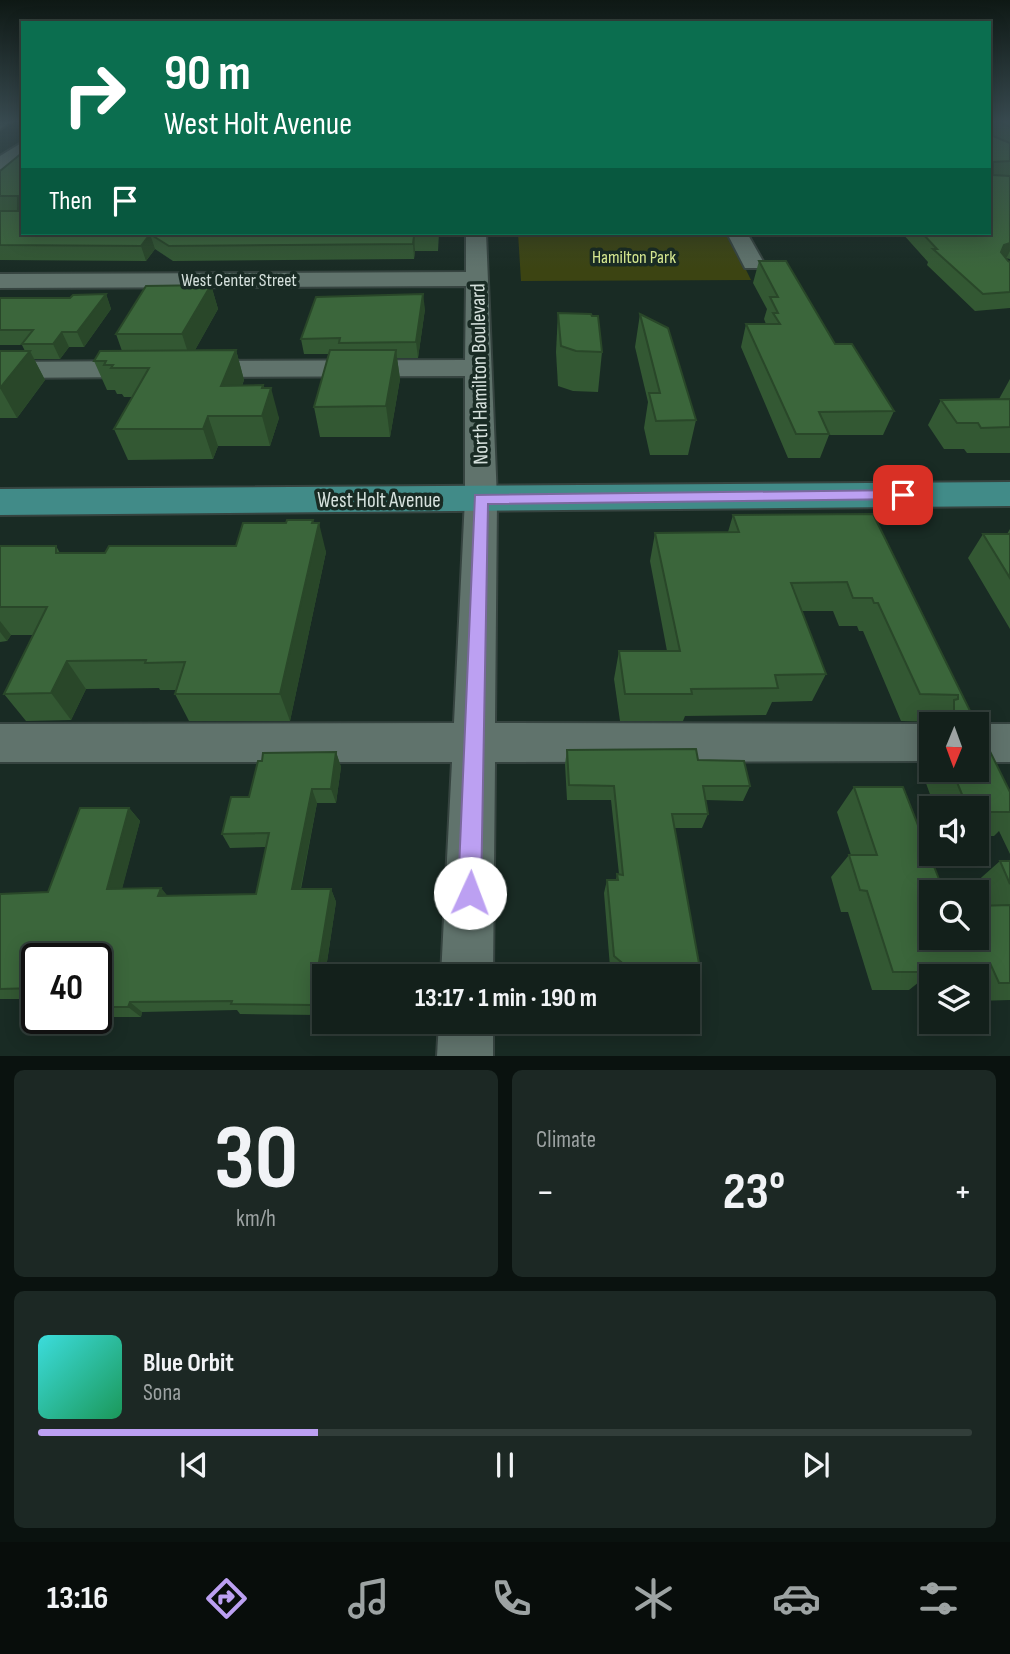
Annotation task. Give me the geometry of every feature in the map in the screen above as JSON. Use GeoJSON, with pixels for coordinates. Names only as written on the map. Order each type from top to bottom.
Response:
{"type":"FeatureCollection","features":[{"type":"Feature","properties":{"kind":"main road","name":"West Holt Avenue"},"geometry":{"type":"LineString","coordinates":[[0,502],[1010,494]]}},
{"type":"Feature","properties":{"kind":"street","name":"North Hamilton Boulevard"},"geometry":{"type":"LineString","coordinates":[[467,964],[481,499],[475,235]]}},
{"type":"Feature","properties":{"kind":"street"},"geometry":{"type":"LineString","coordinates":[[738,235],[752,262]]}},
{"type":"Feature","properties":{"kind":"street","name":"West Center Street"},"geometry":{"type":"LineString","coordinates":[[0,281],[478,279]]}},
{"type":"Feature","properties":{"kind":"street"},"geometry":{"type":"LineString","coordinates":[[0,370],[479,368]]}},
{"type":"Feature","properties":{"kind":"street"},"geometry":{"type":"LineString","coordinates":[[0,743],[919,743]]}},
{"type":"Feature","properties":{"kind":"street"},"geometry":{"type":"LineString","coordinates":[[989,743],[1010,743]]}},
{"type":"Feature","properties":{"kind":"street"},"geometry":{"type":"LineString","coordinates":[[465,1055],[466,1034]]}},
{"type":"Feature","properties":{"kind":"green space","name":"Hamilton Park"},"geometry":{"type":"Polygon","coordinates":[[[518,235],[729,235],[751,280],[521,281],[518,235]]]}},
{"type":"Feature","properties":{"kind":"building"},"geometry":{"type":"Polygon","coordinates":[[[21,170],[21,235],[149,235],[141,246],[0,245],[0,211],[18,211],[18,196],[0,196],[0,171],[21,170]]]}},
{"type":"Feature","properties":{"kind":"building"},"geometry":{"type":"Polygon","coordinates":[[[991,170],[993,175],[1010,176],[1010,243],[1004,245],[1001,252],[1010,262],[1010,292],[983,294],[933,249],[937,249],[924,235],[991,235],[991,170]]]}},
{"type":"Feature","properties":{"kind":"building"},"geometry":{"type":"Polygon","coordinates":[[[152,235],[437,235],[414,236],[413,244],[169,246],[152,235]]]}},
{"type":"Feature","properties":{"kind":"building"},"geometry":{"type":"Polygon","coordinates":[[[759,261],[786,261],[835,344],[852,344],[894,411],[819,412],[829,434],[796,434],[746,324],[780,324],[773,313],[778,313],[770,297],[778,297],[759,261]]]}},
{"type":"Feature","properties":{"kind":"building"},"geometry":{"type":"Polygon","coordinates":[[[211,285],[182,334],[116,334],[146,286],[211,285]]]}},
{"type":"Feature","properties":{"kind":"building"},"geometry":{"type":"Polygon","coordinates":[[[106,294],[77,332],[62,332],[53,344],[22,344],[33,330],[0,330],[0,298],[70,298],[73,295],[106,294]]]}},
{"type":"Feature","properties":{"kind":"building"},"geometry":{"type":"Polygon","coordinates":[[[423,294],[416,342],[339,343],[340,338],[301,339],[316,297],[423,294]]]}},
{"type":"Feature","properties":{"kind":"building"},"geometry":{"type":"Polygon","coordinates":[[[558,313],[598,316],[602,352],[576,351],[561,346],[558,313]]]}},
{"type":"Feature","properties":{"kind":"building"},"geometry":{"type":"Polygon","coordinates":[[[640,314],[668,328],[696,420],[656,421],[649,393],[660,393],[640,314]]]}},
{"type":"Feature","properties":{"kind":"building"},"geometry":{"type":"Polygon","coordinates":[[[236,350],[221,386],[263,385],[262,388],[271,388],[262,416],[208,416],[203,429],[114,429],[149,368],[111,368],[113,365],[104,365],[106,361],[94,361],[100,351],[236,350]]]}},
{"type":"Feature","properties":{"kind":"building"},"geometry":{"type":"Polygon","coordinates":[[[330,350],[396,350],[386,406],[314,407],[330,350]]]}},
{"type":"Feature","properties":{"kind":"building"},"geometry":{"type":"Polygon","coordinates":[[[0,351],[30,351],[0,388],[0,351]]]}},
{"type":"Feature","properties":{"kind":"building"},"geometry":{"type":"Polygon","coordinates":[[[1010,399],[1010,427],[981,428],[978,423],[957,423],[941,400],[1010,399]]]}},
{"type":"Feature","properties":{"kind":"building"},"geometry":{"type":"Polygon","coordinates":[[[873,514],[971,712],[954,712],[954,700],[958,699],[958,695],[920,694],[878,603],[874,603],[872,598],[853,598],[847,582],[791,583],[826,674],[775,675],[778,688],[691,689],[692,694],[625,694],[619,651],[680,651],[655,533],[739,532],[733,515],[873,514]]]}},
{"type":"Feature","properties":{"kind":"building"},"geometry":{"type":"Polygon","coordinates":[[[287,520],[313,520],[312,523],[319,523],[280,694],[175,694],[185,662],[145,663],[146,660],[67,661],[51,693],[4,694],[47,607],[0,607],[0,546],[56,546],[56,553],[105,553],[109,546],[236,546],[243,523],[286,523],[287,520]]]}},
{"type":"Feature","properties":{"kind":"building"},"geometry":{"type":"Polygon","coordinates":[[[983,534],[1010,534],[1010,578],[983,534]]]}},
{"type":"Feature","properties":{"kind":"building"},"geometry":{"type":"Polygon","coordinates":[[[696,749],[698,760],[744,761],[750,786],[703,786],[708,814],[672,814],[699,964],[623,964],[614,956],[607,880],[618,880],[617,874],[623,875],[614,786],[569,785],[567,750],[696,749]]]}},
{"type":"Feature","properties":{"kind":"building"},"geometry":{"type":"Polygon","coordinates":[[[989,749],[1010,792],[1010,812],[989,812],[989,796],[963,796],[957,782],[989,782],[989,749]]]}},
{"type":"Feature","properties":{"kind":"building"},"geometry":{"type":"Polygon","coordinates":[[[336,752],[331,789],[312,789],[292,889],[331,889],[319,964],[312,964],[312,1005],[231,1004],[232,1001],[130,1002],[128,1007],[112,1007],[112,943],[21,943],[21,988],[0,989],[0,894],[48,892],[80,808],[129,808],[107,889],[161,888],[158,896],[256,894],[269,833],[222,834],[231,797],[249,797],[258,761],[262,761],[263,753],[336,752]]]}},
{"type":"Feature","properties":{"kind":"building"},"geometry":{"type":"Polygon","coordinates":[[[854,787],[903,787],[919,828],[919,866],[934,866],[939,880],[919,880],[919,950],[989,950],[989,906],[1010,905],[1010,983],[999,983],[990,963],[929,963],[919,964],[919,972],[893,972],[867,891],[860,890],[849,855],[877,855],[854,787]]]}},
{"type":"Feature","properties":{"kind":"building"},"geometry":{"type":"Polygon","coordinates":[[[1000,861],[1010,861],[1010,884],[1000,861]]]}},
{"type":"Feature","properties":{"kind":"route"},"geometry":{"type":"LineString","coordinates":[[470,893],[481,499],[903,495]]}}]}
